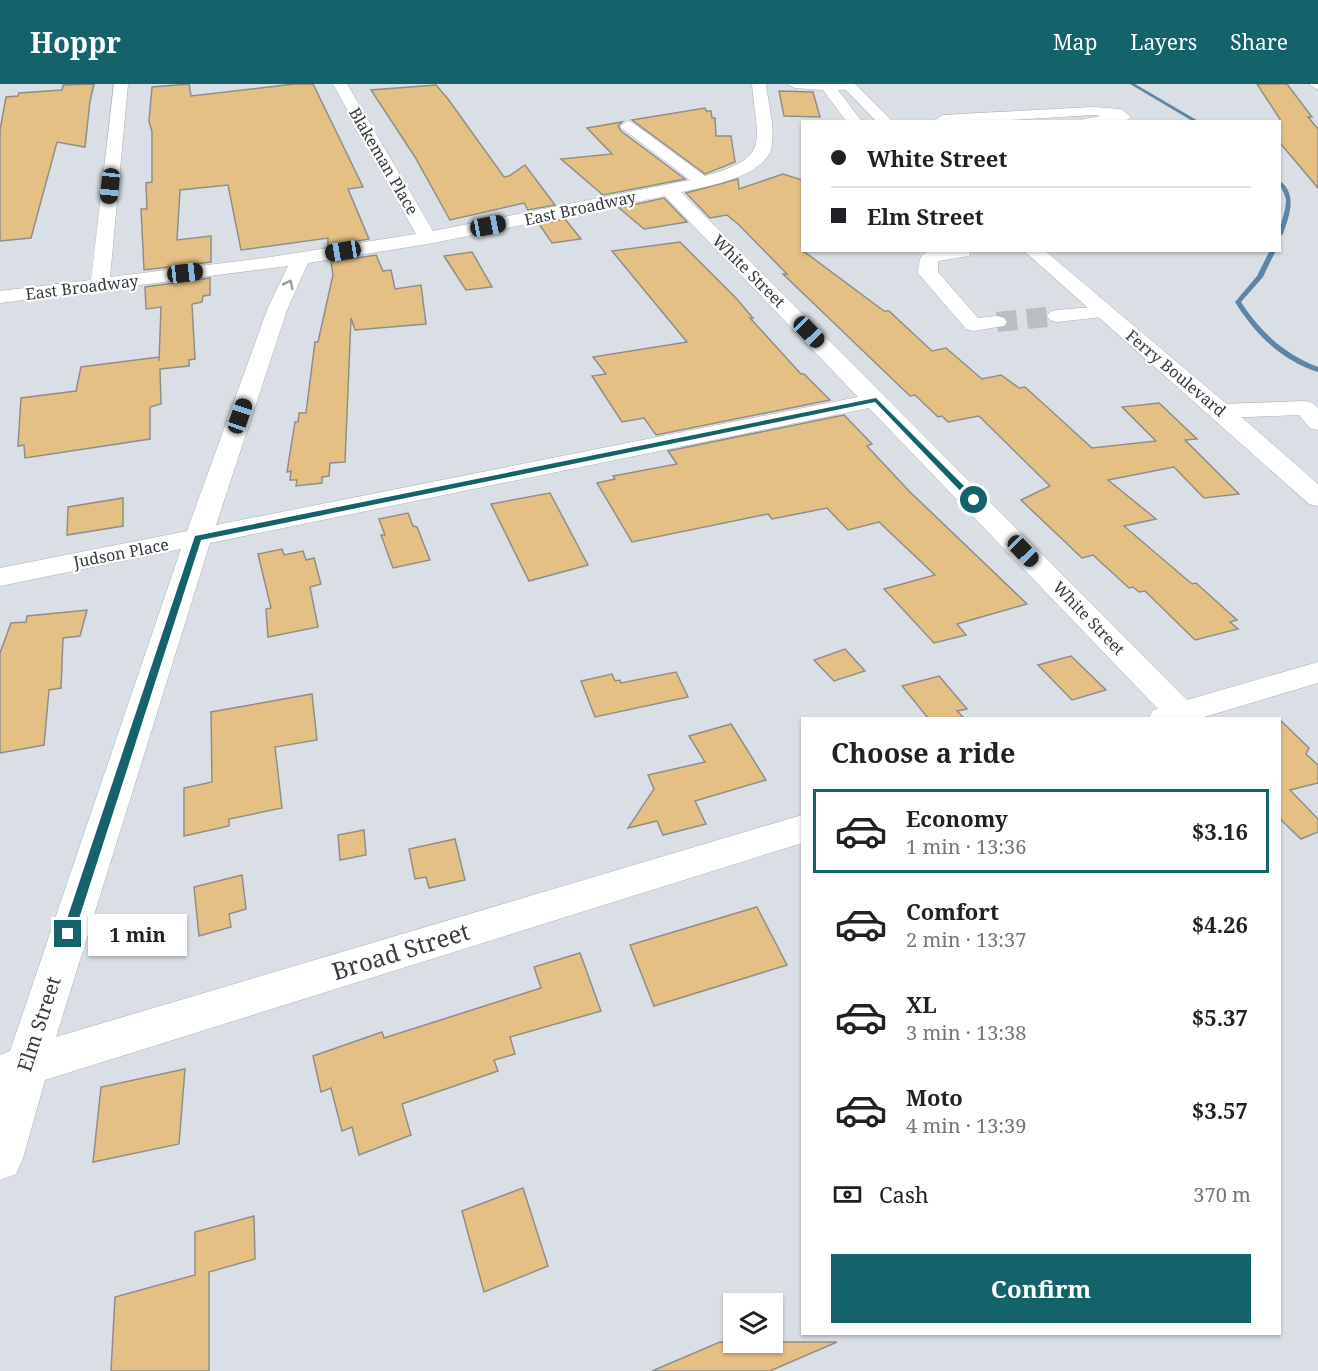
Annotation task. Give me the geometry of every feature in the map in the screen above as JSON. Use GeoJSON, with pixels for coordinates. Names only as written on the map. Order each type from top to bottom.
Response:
{"type":"FeatureCollection","features":[{"type":"Feature","properties":{"kind":"street"},"geometry":{"type":"LineString","coordinates":[[100,284],[121,84]]}},
{"type":"Feature","properties":{"kind":"street","name":"Blakeman Place"},"geometry":{"type":"LineString","coordinates":[[340,84],[428,238]]}},
{"type":"Feature","properties":{"kind":"street","name":"East Broadway"},"geometry":{"type":"LineString","coordinates":[[0,297],[100,284],[262,287],[301,258],[428,238],[701,182],[736,172],[760,156],[765,135],[759,84]]}},
{"type":"Feature","properties":{"kind":"street"},"geometry":{"type":"LineString","coordinates":[[795,84],[847,85],[884,120]]}},
{"type":"Feature","properties":{"kind":"street"},"geometry":{"type":"LineString","coordinates":[[827,86],[853,120]]}},
{"type":"Feature","properties":{"kind":"street"},"geometry":{"type":"LineString","coordinates":[[941,120],[943,118],[1093,111],[1116,112],[1124,117],[1102,120]]}},
{"type":"Feature","properties":{"kind":"street"},"geometry":{"type":"LineString","coordinates":[[628,126],[701,182]]}},
{"type":"Feature","properties":{"kind":"street","name":"White Street"},"geometry":{"type":"LineString","coordinates":[[668,189],[876,400],[1173,716]]}},
{"type":"Feature","properties":{"kind":"street"},"geometry":{"type":"LineString","coordinates":[[962,252],[929,258],[928,273],[973,325],[997,322]]}},
{"type":"Feature","properties":{"kind":"street","name":"Ferry Boulevard"},"geometry":{"type":"LineString","coordinates":[[1034,252],[1222,411],[1318,498]]}},
{"type":"Feature","properties":{"kind":"street","name":"Elm Street"},"geometry":{"type":"LineString","coordinates":[[0,1158],[13,1070],[198,538],[262,287],[301,258]]}},
{"type":"Feature","properties":{"kind":"street"},"geometry":{"type":"LineString","coordinates":[[1057,316],[1104,312]]}},
{"type":"Feature","properties":{"kind":"street","name":"Judson Place"},"geometry":{"type":"LineString","coordinates":[[0,577],[876,400]]}},
{"type":"Feature","properties":{"kind":"street"},"geometry":{"type":"LineString","coordinates":[[1222,411],[1305,408],[1318,423]]}},
{"type":"Feature","properties":{"kind":"street"},"geometry":{"type":"LineString","coordinates":[[1173,716],[1314,678]]}},
{"type":"Feature","properties":{"kind":"street","name":"Broad Street"},"geometry":{"type":"LineString","coordinates":[[13,1070],[801,829]]}},
{"type":"Feature","properties":{"kind":"building"},"geometry":{"type":"Polygon","coordinates":[[[94,84],[85,147],[57,142],[31,238],[0,241],[0,130],[6,97],[18,96],[19,93],[62,90],[63,85],[94,84]]]}},
{"type":"Feature","properties":{"kind":"building"},"geometry":{"type":"Polygon","coordinates":[[[189,84],[191,96],[294,84],[313,84],[363,187],[348,189],[369,239],[328,246],[328,238],[241,250],[228,185],[180,190],[177,240],[211,236],[211,262],[144,270],[141,209],[147,209],[146,183],[152,182],[152,132],[149,121],[152,87],[189,84]]]}},
{"type":"Feature","properties":{"kind":"building"},"geometry":{"type":"Polygon","coordinates":[[[1257,84],[1287,84],[1312,117],[1308,117],[1318,129],[1318,188],[1281,144],[1280,119],[1257,84]]]}},
{"type":"Feature","properties":{"kind":"building"},"geometry":{"type":"Polygon","coordinates":[[[436,85],[504,177],[525,165],[555,205],[528,210],[524,203],[450,220],[415,157],[371,90],[436,85]]]}},
{"type":"Feature","properties":{"kind":"building"},"geometry":{"type":"Polygon","coordinates":[[[779,91],[813,92],[820,117],[784,116],[779,91]]]}},
{"type":"Feature","properties":{"kind":"building"},"geometry":{"type":"Polygon","coordinates":[[[705,108],[706,111],[711,111],[712,118],[715,118],[716,136],[731,136],[735,162],[705,174],[632,120],[705,108]]]}},
{"type":"Feature","properties":{"kind":"building"},"geometry":{"type":"Polygon","coordinates":[[[622,122],[618,126],[621,131],[685,179],[603,195],[561,159],[612,154],[587,128],[622,122]]]}},
{"type":"Feature","properties":{"kind":"building"},"geometry":{"type":"Polygon","coordinates":[[[783,174],[801,180],[801,252],[805,252],[884,311],[889,311],[932,351],[946,348],[982,379],[1001,375],[1019,388],[1025,387],[1092,448],[1156,441],[1122,407],[1159,403],[1197,439],[1185,440],[1239,494],[1204,498],[1174,467],[1108,480],[1156,519],[1124,526],[1192,584],[1196,583],[1237,620],[1230,622],[1238,629],[1195,640],[1145,591],[1139,592],[1133,587],[1129,588],[1093,555],[1082,558],[1021,500],[1050,486],[979,416],[948,422],[942,416],[938,417],[915,395],[910,396],[783,274],[787,274],[739,225],[727,215],[710,218],[686,193],[738,179],[739,189],[783,174]]]}},
{"type":"Feature","properties":{"kind":"building"},"geometry":{"type":"Polygon","coordinates":[[[664,198],[687,222],[644,229],[619,208],[664,198]]]}},
{"type":"Feature","properties":{"kind":"building"},"geometry":{"type":"Polygon","coordinates":[[[565,219],[581,239],[552,243],[539,224],[565,219]]]}},
{"type":"Feature","properties":{"kind":"building"},"geometry":{"type":"Polygon","coordinates":[[[680,242],[735,297],[753,318],[750,318],[801,374],[804,374],[830,400],[656,435],[644,418],[622,422],[592,376],[606,374],[593,357],[687,342],[612,251],[680,242]]]}},
{"type":"Feature","properties":{"kind":"building"},"geometry":{"type":"Polygon","coordinates":[[[472,252],[492,287],[466,290],[444,256],[472,252]]]}},
{"type":"Feature","properties":{"kind":"building"},"geometry":{"type":"Polygon","coordinates":[[[376,255],[383,271],[391,270],[395,289],[421,285],[426,324],[355,330],[351,318],[345,462],[330,463],[329,476],[322,477],[322,483],[296,486],[297,480],[290,480],[291,471],[287,472],[295,422],[298,422],[299,413],[306,413],[315,342],[318,342],[333,275],[331,262],[376,255]]]}},
{"type":"Feature","properties":{"kind":"building"},"geometry":{"type":"Polygon","coordinates":[[[210,278],[210,295],[203,296],[202,302],[192,304],[195,359],[189,360],[189,366],[160,369],[161,404],[150,407],[150,439],[25,458],[24,445],[18,446],[21,398],[76,391],[81,367],[159,357],[159,361],[161,307],[146,309],[145,287],[210,278]]]}},
{"type":"Feature","properties":{"kind":"building"},"geometry":{"type":"Polygon","coordinates":[[[844,415],[872,444],[867,446],[909,491],[1027,604],[957,624],[966,635],[934,643],[884,589],[935,575],[879,522],[848,530],[827,508],[772,519],[768,514],[632,542],[597,483],[615,479],[613,476],[677,464],[668,451],[844,415]]]}},
{"type":"Feature","properties":{"kind":"building"},"geometry":{"type":"Polygon","coordinates":[[[550,493],[588,565],[529,581],[491,504],[550,493]]]}},
{"type":"Feature","properties":{"kind":"building"},"geometry":{"type":"Polygon","coordinates":[[[123,498],[123,526],[67,535],[68,507],[123,498]]]}},
{"type":"Feature","properties":{"kind":"building"},"geometry":{"type":"Polygon","coordinates":[[[408,513],[413,526],[417,527],[430,560],[393,568],[381,535],[385,535],[379,519],[408,513]]]}},
{"type":"Feature","properties":{"kind":"building"},"geometry":{"type":"Polygon","coordinates":[[[282,549],[284,555],[303,551],[306,560],[314,558],[321,584],[310,587],[318,627],[268,637],[266,609],[271,608],[258,554],[282,549]]]}},
{"type":"Feature","properties":{"kind":"building"},"geometry":{"type":"Polygon","coordinates":[[[87,610],[80,636],[63,638],[61,688],[49,690],[44,745],[0,753],[0,653],[11,623],[26,622],[27,616],[87,610]]]}},
{"type":"Feature","properties":{"kind":"building"},"geometry":{"type":"Polygon","coordinates":[[[845,649],[865,671],[834,681],[814,660],[845,649]]]}},
{"type":"Feature","properties":{"kind":"building"},"geometry":{"type":"Polygon","coordinates":[[[1071,656],[1106,690],[1072,700],[1038,665],[1071,656]]]}},
{"type":"Feature","properties":{"kind":"building"},"geometry":{"type":"Polygon","coordinates":[[[676,672],[688,697],[595,717],[581,681],[612,674],[615,681],[620,680],[621,683],[676,672]]]}},
{"type":"Feature","properties":{"kind":"building"},"geometry":{"type":"Polygon","coordinates":[[[939,676],[967,709],[957,711],[963,717],[927,717],[902,686],[939,676]]]}},
{"type":"Feature","properties":{"kind":"building"},"geometry":{"type":"Polygon","coordinates":[[[312,694],[317,740],[275,747],[282,808],[229,819],[229,826],[184,836],[184,788],[212,782],[211,712],[312,694]]]}},
{"type":"Feature","properties":{"kind":"building"},"geometry":{"type":"Polygon","coordinates":[[[1281,721],[1309,748],[1306,754],[1318,765],[1318,783],[1290,790],[1318,819],[1318,832],[1301,839],[1281,820],[1281,721]]]}},
{"type":"Feature","properties":{"kind":"building"},"geometry":{"type":"Polygon","coordinates":[[[731,724],[766,780],[695,801],[706,824],[663,835],[657,821],[628,828],[654,789],[648,775],[705,762],[689,736],[731,724]]]}},
{"type":"Feature","properties":{"kind":"building"},"geometry":{"type":"Polygon","coordinates":[[[364,830],[366,855],[340,860],[338,835],[364,830]]]}},
{"type":"Feature","properties":{"kind":"building"},"geometry":{"type":"Polygon","coordinates":[[[455,839],[465,880],[429,888],[426,877],[415,879],[409,849],[455,839]]]}},
{"type":"Feature","properties":{"kind":"building"},"geometry":{"type":"Polygon","coordinates":[[[242,875],[246,909],[229,914],[231,927],[199,936],[194,887],[242,875]]]}},
{"type":"Feature","properties":{"kind":"building"},"geometry":{"type":"Polygon","coordinates":[[[757,907],[787,965],[654,1006],[630,945],[757,907]]]}},
{"type":"Feature","properties":{"kind":"building"},"geometry":{"type":"Polygon","coordinates":[[[580,953],[601,1011],[510,1037],[515,1054],[494,1060],[498,1071],[402,1104],[411,1135],[359,1155],[352,1127],[342,1131],[331,1088],[321,1092],[313,1056],[382,1032],[384,1038],[541,988],[534,967],[580,953]]]}},
{"type":"Feature","properties":{"kind":"building"},"geometry":{"type":"Polygon","coordinates":[[[185,1069],[179,1144],[93,1162],[101,1087],[185,1069]]]}},
{"type":"Feature","properties":{"kind":"building"},"geometry":{"type":"Polygon","coordinates":[[[523,1188],[548,1266],[484,1292],[462,1211],[523,1188]]]}},
{"type":"Feature","properties":{"kind":"building"},"geometry":{"type":"Polygon","coordinates":[[[254,1216],[255,1259],[209,1272],[209,1371],[111,1371],[115,1297],[195,1275],[195,1232],[254,1216]]]}},
{"type":"Feature","properties":{"kind":"building"},"geometry":{"type":"Polygon","coordinates":[[[720,1342],[723,1342],[723,1353],[783,1353],[783,1342],[837,1342],[770,1371],[652,1371],[720,1342]]]}},
{"type":"Feature","properties":{"kind":"waterway"},"geometry":{"type":"LineString","coordinates":[[1132,84],[1195,120]]}},
{"type":"Feature","properties":{"kind":"waterway"},"geometry":{"type":"LineString","coordinates":[[1281,184],[1285,188],[1288,200],[1281,231]]}},
{"type":"Feature","properties":{"kind":"waterway"},"geometry":{"type":"LineString","coordinates":[[1272,252],[1260,277],[1238,302],[1253,325],[1272,344],[1293,359],[1318,370]]}},
{"type":"Feature","properties":{"kind":"tunnel"},"geometry":{"type":"LineString","coordinates":[[997,322],[1057,316]]}},
{"type":"Feature","properties":{"kind":"route"},"geometry":{"type":"LineString","coordinates":[[68,934],[198,538],[876,400],[974,500]]}}]}
